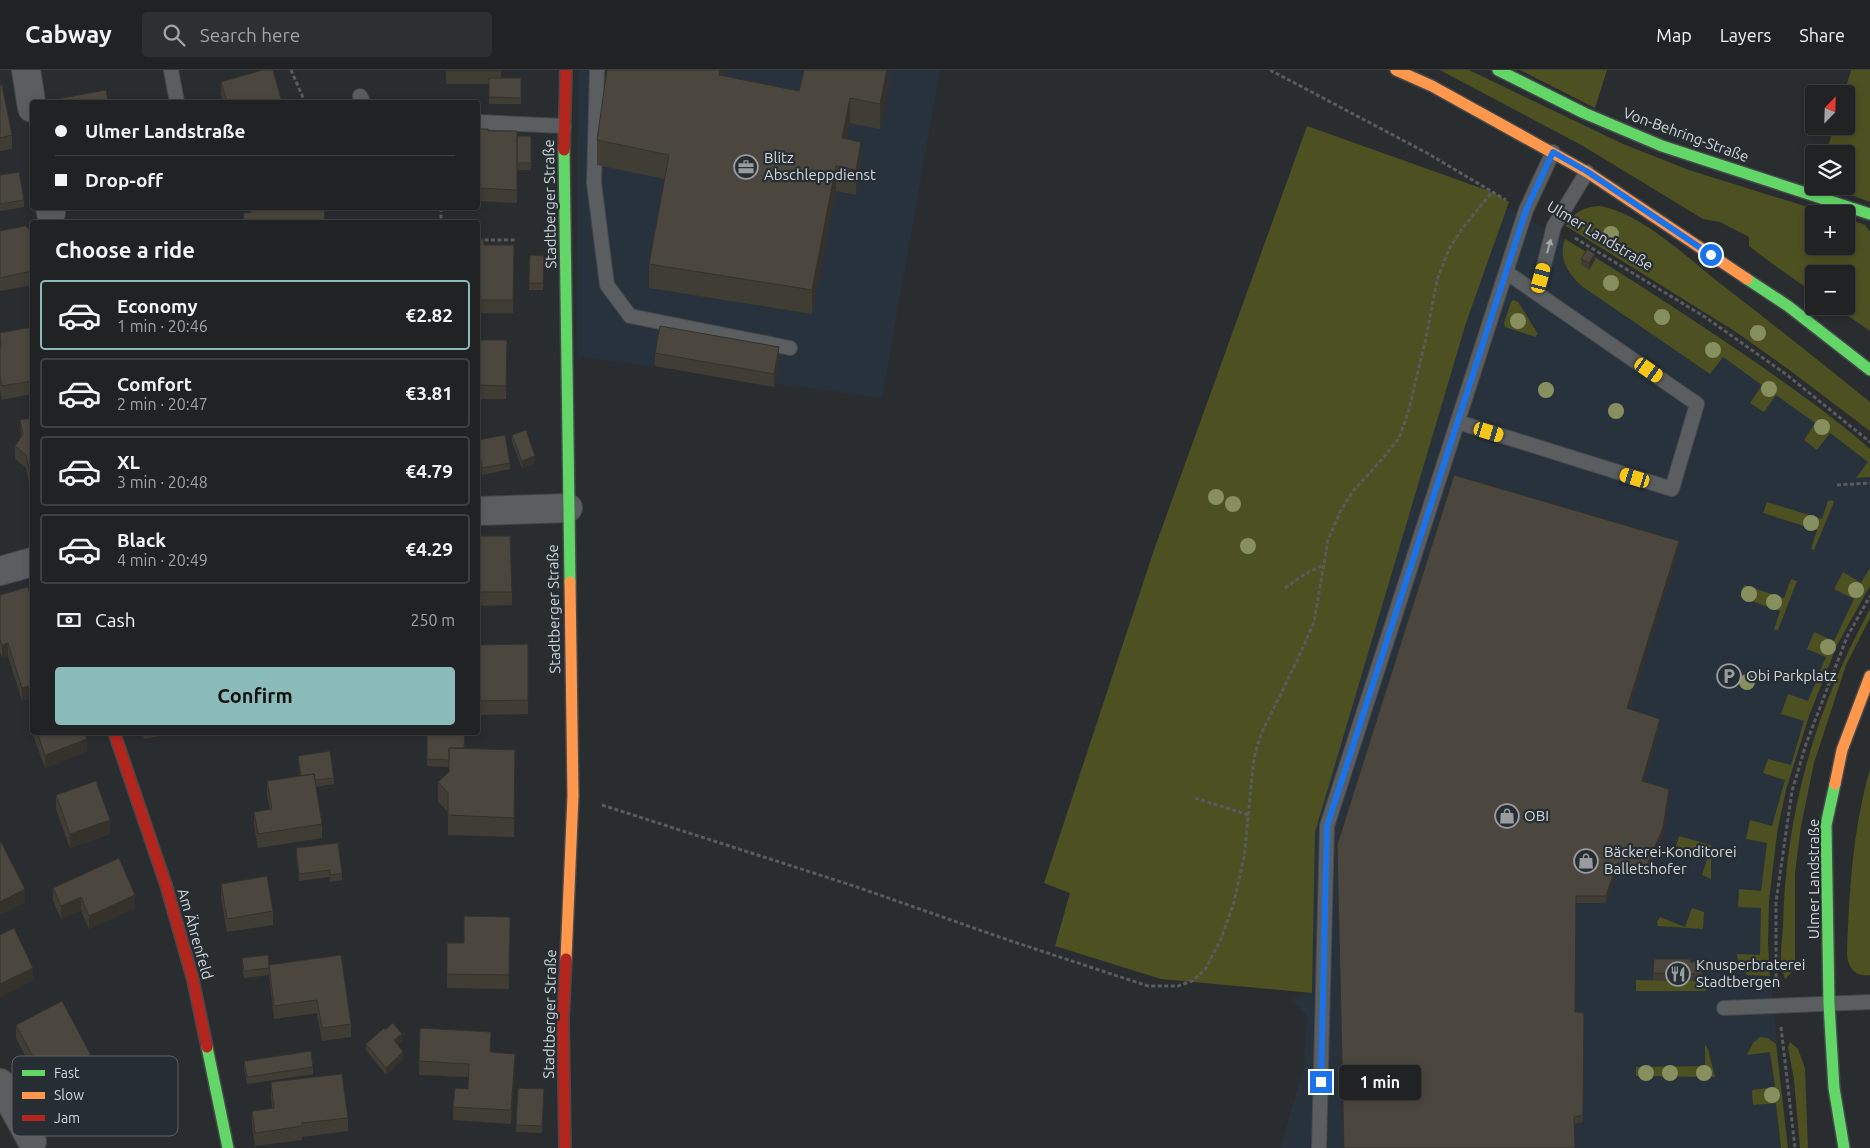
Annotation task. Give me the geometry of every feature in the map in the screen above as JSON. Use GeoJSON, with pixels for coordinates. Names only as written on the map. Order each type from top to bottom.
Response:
{"type":"FeatureCollection","features":[{"type":"Feature","properties":{"kind":"street"},"geometry":{"type":"LineString","coordinates":[[26,70],[31,100]]}},
{"type":"Feature","properties":{"kind":"street","name":"Stadtberger Straße"},"geometry":{"type":"LineString","coordinates":[[565,1148],[563,1019],[572,796],[564,126],[566,70]]}},
{"type":"Feature","properties":{"kind":"street"},"geometry":{"type":"LineString","coordinates":[[1396,70],[1432,86],[1588,172],[1788,306],[1870,370]]}},
{"type":"Feature","properties":{"kind":"street","name":"Von-Behring-Straße"},"geometry":{"type":"LineString","coordinates":[[1498,70],[1584,113],[1662,146],[1870,214]]}},
{"type":"Feature","properties":{"kind":"street"},"geometry":{"type":"LineString","coordinates":[[480,511],[568,508]]}},
{"type":"Feature","properties":{"kind":"street"},"geometry":{"type":"LineString","coordinates":[[0,571],[30,563]]}},
{"type":"Feature","properties":{"kind":"street","name":"Ulmer Landstraße"},"geometry":{"type":"LineString","coordinates":[[1844,1148],[1834,1088],[1829,1004],[1826,825],[1842,750],[1870,676]]}},
{"type":"Feature","properties":{"kind":"street","name":"Am Ährenfeld"},"geometry":{"type":"LineString","coordinates":[[115,735],[166,885],[193,980],[228,1148]]}},
{"type":"Feature","properties":{"kind":"street"},"geometry":{"type":"LineString","coordinates":[[0,1083],[12,1105]]}},
{"type":"Feature","properties":{"kind":"street"},"geometry":{"type":"LineString","coordinates":[[29,1136],[32,1141]]}},
{"type":"Feature","properties":{"kind":"lane"},"geometry":{"type":"LineString","coordinates":[[171,70],[177,100]]}},
{"type":"Feature","properties":{"kind":"lane"},"geometry":{"type":"LineString","coordinates":[[597,70],[594,183],[607,285],[630,316],[790,348]]}},
{"type":"Feature","properties":{"kind":"lane"},"geometry":{"type":"LineString","coordinates":[[480,122],[564,126]]}},
{"type":"Feature","properties":{"kind":"lane"},"geometry":{"type":"LineString","coordinates":[[1318,1148],[1327,826],[1526,210],[1553,152]]}},
{"type":"Feature","properties":{"kind":"lane"},"geometry":{"type":"LineString","coordinates":[[1537,293],[1554,226],[1588,172]]}},
{"type":"Feature","properties":{"kind":"lane"},"geometry":{"type":"LineString","coordinates":[[1458,422],[1672,489],[1697,404],[1506,272]]}},
{"type":"Feature","properties":{"kind":"lane"},"geometry":{"type":"LineString","coordinates":[[1724,1008],[1870,1002]]}},
{"type":"Feature","properties":{"kind":"path"},"geometry":{"type":"LineString","coordinates":[[291,70],[305,100]]}},
{"type":"Feature","properties":{"kind":"path","name":"Ulmer Landstraße"},"geometry":{"type":"LineString","coordinates":[[1270,70],[1427,153],[1526,210]]}},
{"type":"Feature","properties":{"kind":"path"},"geometry":{"type":"LineString","coordinates":[[572,796],[854,886],[1011,941],[1148,986],[1178,986],[1192,981],[1205,970],[1221,939],[1234,902],[1244,857],[1250,815],[1254,758],[1261,734],[1314,622],[1322,566],[1328,540],[1340,512],[1353,491],[1384,457],[1398,438],[1408,413],[1426,338],[1437,280],[1448,249],[1492,192]]}},
{"type":"Feature","properties":{"kind":"path","name":"Ulmer Landstraße"},"geometry":{"type":"LineString","coordinates":[[1554,226],[1705,318],[1787,375],[1870,442]]}},
{"type":"Feature","properties":{"kind":"path"},"geometry":{"type":"LineString","coordinates":[[480,240],[517,240]]}},
{"type":"Feature","properties":{"kind":"path"},"geometry":{"type":"LineString","coordinates":[[1837,485],[1870,483]]}},
{"type":"Feature","properties":{"kind":"path"},"geometry":{"type":"LineString","coordinates":[[1286,588],[1305,574],[1322,566]]}},
{"type":"Feature","properties":{"kind":"path"},"geometry":{"type":"LineString","coordinates":[[1195,798],[1250,815]]}},
{"type":"Feature","properties":{"kind":"shaded area"},"geometry":{"type":"Polygon","coordinates":[[[578,70],[940,70],[882,398],[577,356],[578,70]]]}},
{"type":"Feature","properties":{"kind":"shaded area"},"geometry":{"type":"Polygon","coordinates":[[[1507,207],[1609,265],[1732,346],[1795,390],[1870,449],[1870,586],[1837,645],[1809,716],[1786,790],[1777,833],[1769,901],[1768,943],[1788,1148],[1280,1148],[1304,1067],[1307,1015],[1291,1000],[1312,992],[1314,832],[1466,323],[1507,207]]]}},
{"type":"Feature","properties":{"kind":"green space"},"geometry":{"type":"Polygon","coordinates":[[[1440,70],[1469,70],[1623,144],[1689,170],[1805,206],[1805,255],[1855,255],[1855,221],[1865,225],[1870,232],[1870,331],[1847,315],[1855,315],[1855,265],[1805,265],[1805,287],[1749,246],[1749,237],[1720,222],[1703,219],[1583,146],[1440,70]]]}},
{"type":"Feature","properties":{"kind":"green space"},"geometry":{"type":"Polygon","coordinates":[[[1520,70],[1607,70],[1595,108],[1520,70]]]}},
{"type":"Feature","properties":{"kind":"green space"},"geometry":{"type":"Polygon","coordinates":[[[1851,70],[1870,70],[1870,202],[1851,195],[1855,195],[1855,145],[1829,145],[1831,135],[1855,135],[1855,85],[1847,85],[1851,70]]]}},
{"type":"Feature","properties":{"kind":"green space"},"geometry":{"type":"Polygon","coordinates":[[[1307,126],[1492,192],[1509,202],[1466,323],[1315,832],[1312,993],[1161,979],[1055,946],[1070,893],[1044,883],[1154,550],[1307,126]]]}},
{"type":"Feature","properties":{"kind":"green space"},"geometry":{"type":"Polygon","coordinates":[[[1599,206],[1630,216],[1661,236],[1870,402],[1870,431],[1736,332],[1566,226],[1572,217],[1580,211],[1599,206]]]}},
{"type":"Feature","properties":{"kind":"green space"},"geometry":{"type":"Polygon","coordinates":[[[1565,239],[1713,333],[1830,416],[1870,449],[1870,477],[1856,478],[1868,462],[1830,433],[1817,450],[1804,440],[1815,423],[1776,395],[1764,412],[1750,403],[1762,385],[1723,357],[1710,374],[1583,287],[1566,266],[1563,253],[1565,239]]]}},
{"type":"Feature","properties":{"kind":"green space"},"geometry":{"type":"Polygon","coordinates":[[[1513,300],[1518,302],[1538,334],[1535,337],[1505,327],[1504,323],[1513,300]]]}},
{"type":"Feature","properties":{"kind":"green space"},"geometry":{"type":"Polygon","coordinates":[[[1832,500],[1834,502],[1814,550],[1811,549],[1817,530],[1763,513],[1767,502],[1822,519],[1828,501],[1832,500]]]}},
{"type":"Feature","properties":{"kind":"green space"},"geometry":{"type":"Polygon","coordinates":[[[1870,568],[1870,586],[1837,645],[1809,716],[1786,790],[1777,833],[1769,901],[1768,943],[1770,976],[1747,975],[1745,972],[1745,961],[1738,961],[1737,954],[1760,955],[1761,908],[1738,907],[1739,889],[1761,891],[1767,843],[1746,839],[1750,820],[1772,826],[1785,780],[1763,773],[1768,759],[1791,765],[1804,721],[1781,714],[1788,694],[1808,701],[1826,657],[1807,649],[1814,632],[1834,641],[1854,599],[1834,589],[1843,572],[1861,583],[1870,568]]]}},
{"type":"Feature","properties":{"kind":"green space"},"geometry":{"type":"Polygon","coordinates":[[[1791,579],[1797,581],[1778,630],[1774,630],[1780,611],[1740,597],[1744,585],[1784,598],[1791,579]]]}},
{"type":"Feature","properties":{"kind":"green space"},"geometry":{"type":"Polygon","coordinates":[[[1870,609],[1870,618],[1846,665],[1814,763],[1801,826],[1795,873],[1795,963],[1792,972],[1785,979],[1781,953],[1785,885],[1797,803],[1819,723],[1851,646],[1870,609]]]}},
{"type":"Feature","properties":{"kind":"green space"},"geometry":{"type":"Polygon","coordinates":[[[1870,769],[1870,975],[1860,975],[1851,967],[1847,954],[1849,907],[1856,837],[1870,769]]]}},
{"type":"Feature","properties":{"kind":"green space"},"geometry":{"type":"Polygon","coordinates":[[[1679,836],[1711,845],[1711,879],[1702,875],[1708,856],[1676,846],[1679,836]]]}},
{"type":"Feature","properties":{"kind":"green space"},"geometry":{"type":"Polygon","coordinates":[[[1692,908],[1704,912],[1703,929],[1658,926],[1657,922],[1660,917],[1685,927],[1692,908]]]}},
{"type":"Feature","properties":{"kind":"green space"},"geometry":{"type":"Polygon","coordinates":[[[1636,980],[1706,981],[1706,991],[1636,991],[1636,980]]]}},
{"type":"Feature","properties":{"kind":"green space"},"geometry":{"type":"Polygon","coordinates":[[[1760,1037],[1768,1038],[1776,1044],[1788,1148],[1781,1148],[1776,1103],[1753,1105],[1752,1090],[1775,1087],[1770,1052],[1747,1055],[1753,1043],[1760,1037]]]}},
{"type":"Feature","properties":{"kind":"green space"},"geometry":{"type":"Polygon","coordinates":[[[1790,1042],[1798,1049],[1805,1068],[1808,1148],[1800,1148],[1794,1080],[1788,1047],[1790,1042]]]}},
{"type":"Feature","properties":{"kind":"green space"},"geometry":{"type":"Polygon","coordinates":[[[1705,1045],[1708,1049],[1715,1077],[1636,1076],[1636,1067],[1705,1066],[1705,1045]]]}},
{"type":"Feature","properties":{"kind":"building"},"geometry":{"type":"Polygon","coordinates":[[[262,70],[273,70],[281,100],[226,100],[221,82],[262,70]]]}},
{"type":"Feature","properties":{"kind":"building"},"geometry":{"type":"Polygon","coordinates":[[[501,70],[501,71],[446,71],[501,70]]]}},
{"type":"Feature","properties":{"kind":"building"},"geometry":{"type":"Polygon","coordinates":[[[607,70],[720,70],[719,75],[799,91],[804,70],[887,70],[880,104],[850,98],[842,138],[861,142],[856,170],[836,166],[812,290],[649,264],[669,155],[597,140],[607,70]]]}},
{"type":"Feature","properties":{"kind":"building"},"geometry":{"type":"Polygon","coordinates":[[[489,78],[521,78],[521,98],[489,97],[489,78]]]}},
{"type":"Feature","properties":{"kind":"building"},"geometry":{"type":"Polygon","coordinates":[[[0,85],[2,85],[12,135],[0,138],[0,85]]]}},
{"type":"Feature","properties":{"kind":"building"},"geometry":{"type":"Polygon","coordinates":[[[106,90],[108,100],[51,100],[106,90]]]}},
{"type":"Feature","properties":{"kind":"building"},"geometry":{"type":"Polygon","coordinates":[[[480,129],[488,129],[488,131],[517,131],[517,190],[480,188],[480,129]]]}},
{"type":"Feature","properties":{"kind":"building"},"geometry":{"type":"Polygon","coordinates":[[[517,136],[531,136],[531,163],[517,163],[517,136]]]}},
{"type":"Feature","properties":{"kind":"building"},"geometry":{"type":"Polygon","coordinates":[[[19,172],[24,200],[0,204],[0,175],[19,172]]]}},
{"type":"Feature","properties":{"kind":"building"},"geometry":{"type":"Polygon","coordinates":[[[251,210],[325,210],[324,220],[243,220],[244,212],[250,213],[251,210]]]}},
{"type":"Feature","properties":{"kind":"building"},"geometry":{"type":"Polygon","coordinates":[[[25,226],[30,230],[30,271],[0,278],[0,231],[25,226]]]}},
{"type":"Feature","properties":{"kind":"building"},"geometry":{"type":"Polygon","coordinates":[[[480,239],[484,239],[484,245],[514,245],[513,300],[480,300],[480,239]]]}},
{"type":"Feature","properties":{"kind":"building"},"geometry":{"type":"Polygon","coordinates":[[[1587,249],[1595,254],[1589,263],[1581,259],[1587,249]]]}},
{"type":"Feature","properties":{"kind":"building"},"geometry":{"type":"Polygon","coordinates":[[[530,255],[544,256],[543,283],[529,283],[530,255]]]}},
{"type":"Feature","properties":{"kind":"building"},"geometry":{"type":"Polygon","coordinates":[[[660,326],[779,347],[774,374],[655,353],[660,326]]]}},
{"type":"Feature","properties":{"kind":"building"},"geometry":{"type":"Polygon","coordinates":[[[30,327],[30,381],[2,386],[0,377],[0,333],[30,327]]]}},
{"type":"Feature","properties":{"kind":"building"},"geometry":{"type":"Polygon","coordinates":[[[480,340],[507,340],[506,386],[480,385],[480,340]]]}},
{"type":"Feature","properties":{"kind":"building"},"geometry":{"type":"Polygon","coordinates":[[[30,418],[30,469],[26,455],[15,446],[23,434],[20,420],[30,418]]]}},
{"type":"Feature","properties":{"kind":"building"},"geometry":{"type":"Polygon","coordinates":[[[526,430],[535,456],[522,461],[512,435],[526,430]]]}},
{"type":"Feature","properties":{"kind":"building"},"geometry":{"type":"Polygon","coordinates":[[[505,435],[510,463],[482,468],[480,440],[505,435]]]}},
{"type":"Feature","properties":{"kind":"building","name":"OBI"},"geometry":{"type":"Polygon","coordinates":[[[1454,475],[1679,541],[1627,708],[1660,719],[1642,781],[1669,789],[1663,828],[1645,870],[1617,863],[1606,896],[1576,896],[1575,1012],[1584,1013],[1583,1115],[1574,1117],[1575,1148],[1344,1148],[1337,845],[1454,475]]]}},
{"type":"Feature","properties":{"kind":"building"},"geometry":{"type":"Polygon","coordinates":[[[480,536],[510,536],[512,592],[480,592],[480,536]]]}},
{"type":"Feature","properties":{"kind":"building"},"geometry":{"type":"Polygon","coordinates":[[[28,587],[30,596],[30,686],[22,688],[8,643],[2,645],[0,639],[0,595],[28,587]]]}},
{"type":"Feature","properties":{"kind":"building"},"geometry":{"type":"Polygon","coordinates":[[[528,644],[528,700],[480,701],[480,645],[528,644]]]}},
{"type":"Feature","properties":{"kind":"building"},"geometry":{"type":"Polygon","coordinates":[[[38,735],[85,735],[87,739],[45,755],[38,735]]]}},
{"type":"Feature","properties":{"kind":"building"},"geometry":{"type":"Polygon","coordinates":[[[427,735],[465,735],[464,748],[449,748],[449,760],[427,759],[427,735]]]}},
{"type":"Feature","properties":{"kind":"building"},"geometry":{"type":"Polygon","coordinates":[[[449,748],[515,750],[514,818],[448,815],[448,793],[438,782],[449,772],[449,748]]]}},
{"type":"Feature","properties":{"kind":"building"},"geometry":{"type":"Polygon","coordinates":[[[330,751],[334,778],[315,780],[314,774],[301,776],[298,756],[330,751]]]}},
{"type":"Feature","properties":{"kind":"building"},"geometry":{"type":"Polygon","coordinates":[[[314,774],[322,824],[258,834],[254,812],[272,809],[267,781],[314,774]]]}},
{"type":"Feature","properties":{"kind":"building"},"geometry":{"type":"Polygon","coordinates":[[[96,781],[110,820],[70,834],[56,795],[96,781]]]}},
{"type":"Feature","properties":{"kind":"building"},"geometry":{"type":"Polygon","coordinates":[[[0,842],[25,889],[0,902],[0,842]]]}},
{"type":"Feature","properties":{"kind":"building"},"geometry":{"type":"Polygon","coordinates":[[[338,843],[342,873],[330,875],[330,870],[299,874],[296,848],[338,843]]]}},
{"type":"Feature","properties":{"kind":"building"},"geometry":{"type":"Polygon","coordinates":[[[119,858],[135,895],[89,916],[81,897],[61,906],[53,888],[119,858]]]}},
{"type":"Feature","properties":{"kind":"building"},"geometry":{"type":"Polygon","coordinates":[[[267,876],[273,911],[227,919],[221,884],[267,876]]]}},
{"type":"Feature","properties":{"kind":"building"},"geometry":{"type":"Polygon","coordinates":[[[464,916],[510,917],[509,975],[447,974],[447,943],[464,943],[464,916]]]}},
{"type":"Feature","properties":{"kind":"building"},"geometry":{"type":"Polygon","coordinates":[[[14,928],[33,968],[0,984],[0,935],[14,928]]]}},
{"type":"Feature","properties":{"kind":"building"},"geometry":{"type":"Polygon","coordinates":[[[268,955],[269,968],[244,971],[242,958],[268,955]]]}},
{"type":"Feature","properties":{"kind":"building"},"geometry":{"type":"Polygon","coordinates":[[[341,955],[351,1024],[322,1028],[317,1000],[274,1006],[269,965],[341,955]]]}},
{"type":"Feature","properties":{"kind":"building"},"geometry":{"type":"Polygon","coordinates":[[[1654,959],[1690,959],[1690,962],[1701,961],[1702,974],[1653,973],[1654,959]]]}},
{"type":"Feature","properties":{"kind":"building"},"geometry":{"type":"Polygon","coordinates":[[[62,1001],[91,1055],[33,1056],[16,1025],[62,1001]]]}},
{"type":"Feature","properties":{"kind":"building"},"geometry":{"type":"Polygon","coordinates":[[[393,1023],[402,1034],[394,1040],[403,1052],[386,1068],[366,1044],[384,1028],[385,1030],[393,1023]]]}},
{"type":"Feature","properties":{"kind":"building"},"geometry":{"type":"Polygon","coordinates":[[[420,1028],[491,1032],[490,1052],[515,1054],[511,1110],[453,1107],[455,1088],[468,1089],[469,1064],[419,1061],[420,1028]]]}},
{"type":"Feature","properties":{"kind":"building"},"geometry":{"type":"Polygon","coordinates":[[[311,1051],[313,1067],[247,1077],[244,1061],[311,1051]]]}},
{"type":"Feature","properties":{"kind":"building"},"geometry":{"type":"Polygon","coordinates":[[[342,1074],[348,1118],[302,1123],[302,1126],[255,1133],[252,1111],[274,1108],[271,1082],[342,1074]]]}},
{"type":"Feature","properties":{"kind":"building"},"geometry":{"type":"Polygon","coordinates":[[[518,1088],[544,1089],[542,1126],[516,1125],[518,1088]]]}},
{"type":"Feature","properties":{"kind":"traffic: fast"},"geometry":{"type":"LineString","coordinates":[[1498,70],[1584,113],[1662,146],[1870,214]]}},
{"type":"Feature","properties":{"kind":"traffic: fast"},"geometry":{"type":"LineString","coordinates":[[564,150],[570,582]]}},
{"type":"Feature","properties":{"kind":"traffic: fast"},"geometry":{"type":"LineString","coordinates":[[1747,279],[1788,306],[1870,370]]}},
{"type":"Feature","properties":{"kind":"traffic: fast"},"geometry":{"type":"LineString","coordinates":[[1835,784],[1826,825],[1829,1004],[1834,1088],[1844,1148]]}},
{"type":"Feature","properties":{"kind":"traffic: fast"},"geometry":{"type":"LineString","coordinates":[[207,1047],[228,1148]]}},
{"type":"Feature","properties":{"kind":"traffic: slow"},"geometry":{"type":"LineString","coordinates":[[1396,70],[1432,86],[1587,172],[1747,279]]}},
{"type":"Feature","properties":{"kind":"traffic: slow"},"geometry":{"type":"LineString","coordinates":[[566,959],[573,796],[570,582]]}},
{"type":"Feature","properties":{"kind":"traffic: slow"},"geometry":{"type":"LineString","coordinates":[[1835,784],[1842,750],[1870,676]]}},
{"type":"Feature","properties":{"kind":"traffic: jam"},"geometry":{"type":"LineString","coordinates":[[564,150],[566,70]]}},
{"type":"Feature","properties":{"kind":"traffic: jam"},"geometry":{"type":"LineString","coordinates":[[115,735],[166,885],[193,980],[207,1047]]}},
{"type":"Feature","properties":{"kind":"traffic: jam"},"geometry":{"type":"LineString","coordinates":[[565,1148],[563,1019],[566,959]]}},
{"type":"Feature","properties":{"kind":"place","name":"Blitz Abschleppdienst"},"geometry":{"type":"Point","coordinates":[746,167]}},
{"type":"Feature","properties":{"kind":"place","name":"Obi Parkplatz"},"geometry":{"type":"Point","coordinates":[1729,676]}},
{"type":"Feature","properties":{"kind":"place","name":"OBI"},"geometry":{"type":"Point","coordinates":[1507,816]}},
{"type":"Feature","properties":{"kind":"place","name":"Bäckerei-Konditorei Balletshofer"},"geometry":{"type":"Point","coordinates":[1586,861]}},
{"type":"Feature","properties":{"kind":"place","name":"Knusperbraterei Stadtbergen"},"geometry":{"type":"Point","coordinates":[1678,974]}},
{"type":"Feature","properties":{"kind":"route"},"geometry":{"type":"LineString","coordinates":[[1321,1082],[1327,826],[1526,210],[1553,152],[1588,172],[1711,255]]}}]}
